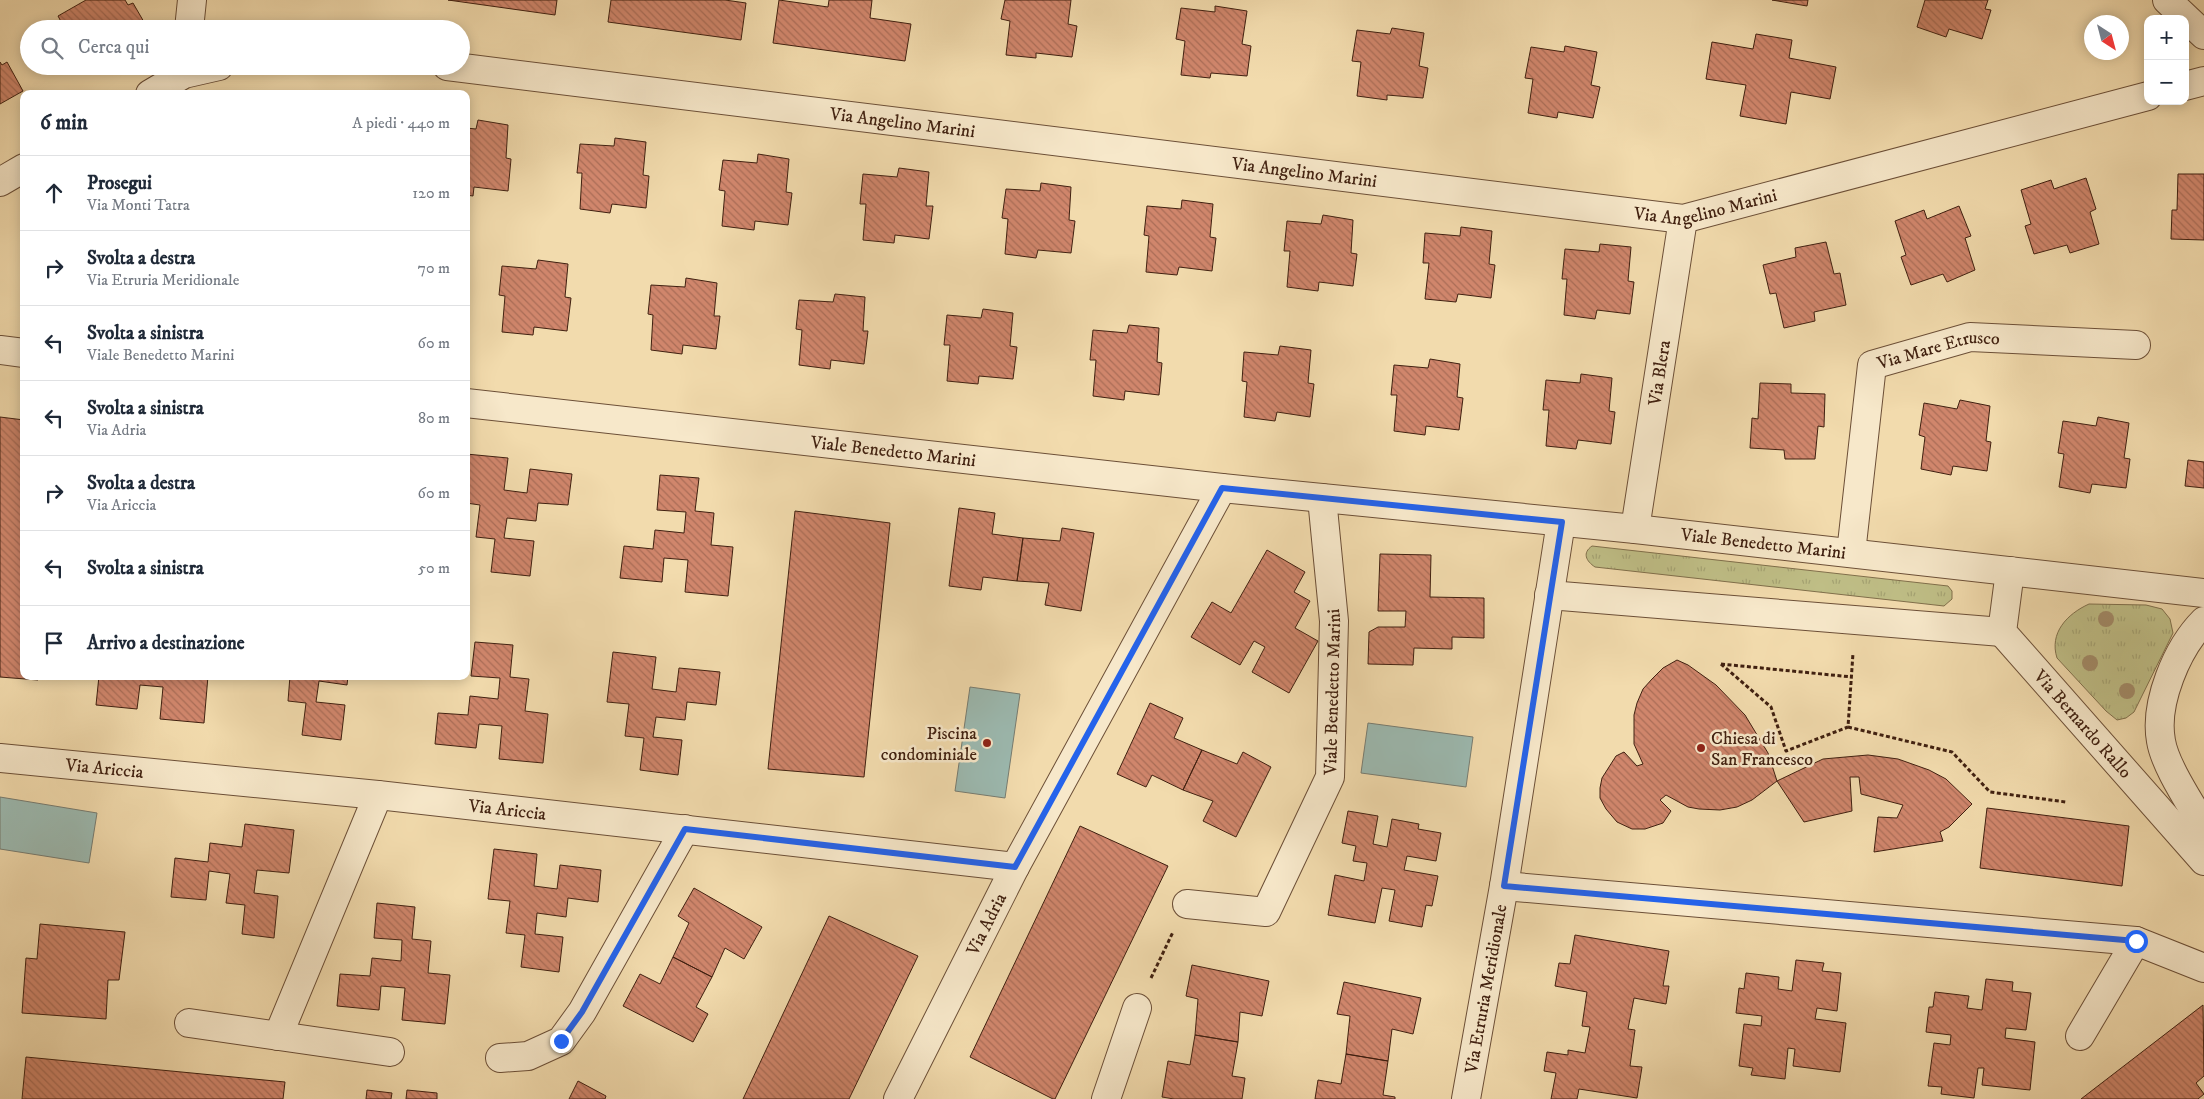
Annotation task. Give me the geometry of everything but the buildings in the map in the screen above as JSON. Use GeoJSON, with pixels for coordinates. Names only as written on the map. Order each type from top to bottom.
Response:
{"type":"FeatureCollection","features":[{"type":"Feature","properties":{"kind":"street"},"geometry":{"type":"LineString","coordinates":[[190,20],[192,0]]}},
{"type":"Feature","properties":{"kind":"street"},"geometry":{"type":"LineString","coordinates":[[2167,0],[2197,28]]}},
{"type":"Feature","properties":{"kind":"street","name":"Via Angelino Marini"},"geometry":{"type":"LineString","coordinates":[[470,69],[1683,219],[2144,97]]}},
{"type":"Feature","properties":{"kind":"street"},"geometry":{"type":"LineString","coordinates":[[156,90],[177,75]]}},
{"type":"Feature","properties":{"kind":"street"},"geometry":{"type":"LineString","coordinates":[[2189,85],[2204,81]]}},
{"type":"Feature","properties":{"kind":"street"},"geometry":{"type":"LineString","coordinates":[[0,182],[20,170]]}},
{"type":"Feature","properties":{"kind":"street","name":"Via Blera"},"geometry":{"type":"LineString","coordinates":[[1635,529],[1683,219]]}},
{"type":"Feature","properties":{"kind":"street","name":"Via Mare Etrusco"},"geometry":{"type":"LineString","coordinates":[[1851,553],[1872,365],[1970,337],[2136,346]]}},
{"type":"Feature","properties":{"kind":"street"},"geometry":{"type":"LineString","coordinates":[[0,350],[20,352]]}},
{"type":"Feature","properties":{"kind":"street","name":"Viale Benedetto Marini"},"geometry":{"type":"LineString","coordinates":[[470,403],[1222,488],[1635,529],[2204,593]]}},
{"type":"Feature","properties":{"kind":"street","name":"Via Adria"},"geometry":{"type":"LineString","coordinates":[[898,1099],[1015,867],[1222,488]]}},
{"type":"Feature","properties":{"kind":"street","name":"Viale Benedetto Marini"},"geometry":{"type":"LineString","coordinates":[[1187,904],[1266,912],[1330,777],[1334,621],[1322,498]]}},
{"type":"Feature","properties":{"kind":"street","name":"Via Etruria Meridionale"},"geometry":{"type":"LineString","coordinates":[[1466,1099],[1504,886],[1562,522]]}},
{"type":"Feature","properties":{"kind":"street"},"geometry":{"type":"LineString","coordinates":[[1549,595],[2002,632],[2010,571]]}},
{"type":"Feature","properties":{"kind":"street"},"geometry":{"type":"LineString","coordinates":[[2204,621],[2174,665],[2164,697],[2159,723],[2161,742],[2173,771],[2204,827]]}},
{"type":"Feature","properties":{"kind":"street","name":"Via Bernardo Rallo"},"geometry":{"type":"LineString","coordinates":[[2002,632],[2204,861]]}},
{"type":"Feature","properties":{"kind":"street","name":"Via Ariccia"},"geometry":{"type":"LineString","coordinates":[[0,758],[378,795],[1015,867]]}},
{"type":"Feature","properties":{"kind":"street"},"geometry":{"type":"LineString","coordinates":[[278,1036],[378,795]]}},
{"type":"Feature","properties":{"kind":"street"},"geometry":{"type":"LineString","coordinates":[[500,1058],[528,1056],[561,1041],[582,1012],[685,829]]}},
{"type":"Feature","properties":{"kind":"street"},"geometry":{"type":"LineString","coordinates":[[1504,886],[2136,941],[2204,968]]}},
{"type":"Feature","properties":{"kind":"street"},"geometry":{"type":"LineString","coordinates":[[2080,1036],[2136,941]]}},
{"type":"Feature","properties":{"kind":"street"},"geometry":{"type":"LineString","coordinates":[[1106,1099],[1137,1008]]}},
{"type":"Feature","properties":{"kind":"street"},"geometry":{"type":"LineString","coordinates":[[190,1023],[390,1052]]}},
{"type":"Feature","properties":{"kind":"path"},"geometry":{"type":"LineString","coordinates":[[1848,726],[1855,620]]}},
{"type":"Feature","properties":{"kind":"path"},"geometry":{"type":"LineString","coordinates":[[1852,678],[1721,664],[1771,707],[1786,751],[1848,726],[1952,752],[1990,792],[2066,802]]}},
{"type":"Feature","properties":{"kind":"path"},"geometry":{"type":"LineString","coordinates":[[1137,1008],[1187,904]]}},
{"type":"Feature","properties":{"kind":"green space"},"geometry":{"type":"Polygon","coordinates":[[[1592,546],[1948,586],[1952,591],[1952,599],[1944,606],[1595,567],[1586,557],[1587,551],[1592,546]]]}},
{"type":"Feature","properties":{"kind":"green space"},"geometry":{"type":"Polygon","coordinates":[[[2089,604],[2146,605],[2162,609],[2170,619],[2173,633],[2134,712],[2126,718],[2117,720],[2106,711],[2057,658],[2056,640],[2062,625],[2074,613],[2089,604]]]}},
{"type":"Feature","properties":{"kind":"water","name":"Piscina condominiale"},"geometry":{"type":"Polygon","coordinates":[[[970,687],[1020,694],[1005,798],[955,791],[970,687]]]}},
{"type":"Feature","properties":{"kind":"water"},"geometry":{"type":"Polygon","coordinates":[[[1368,723],[1473,737],[1466,787],[1361,773],[1368,723]]]}},
{"type":"Feature","properties":{"kind":"water"},"geometry":{"type":"Polygon","coordinates":[[[0,797],[97,813],[89,863],[0,849],[0,797]]]}},
{"type":"Feature","properties":{"kind":"place","name":"Piscina condominiale"},"geometry":{"type":"Point","coordinates":[987,743]}},
{"type":"Feature","properties":{"kind":"place","name":"Chiesa di San Francesco"},"geometry":{"type":"Point","coordinates":[1701,748]}},
{"type":"Feature","properties":{"kind":"route"},"geometry":{"type":"LineString","coordinates":[[561,1041],[582,1012],[685,829],[1015,867],[1222,488],[1562,522],[1504,886],[2136,941]]}}]}
